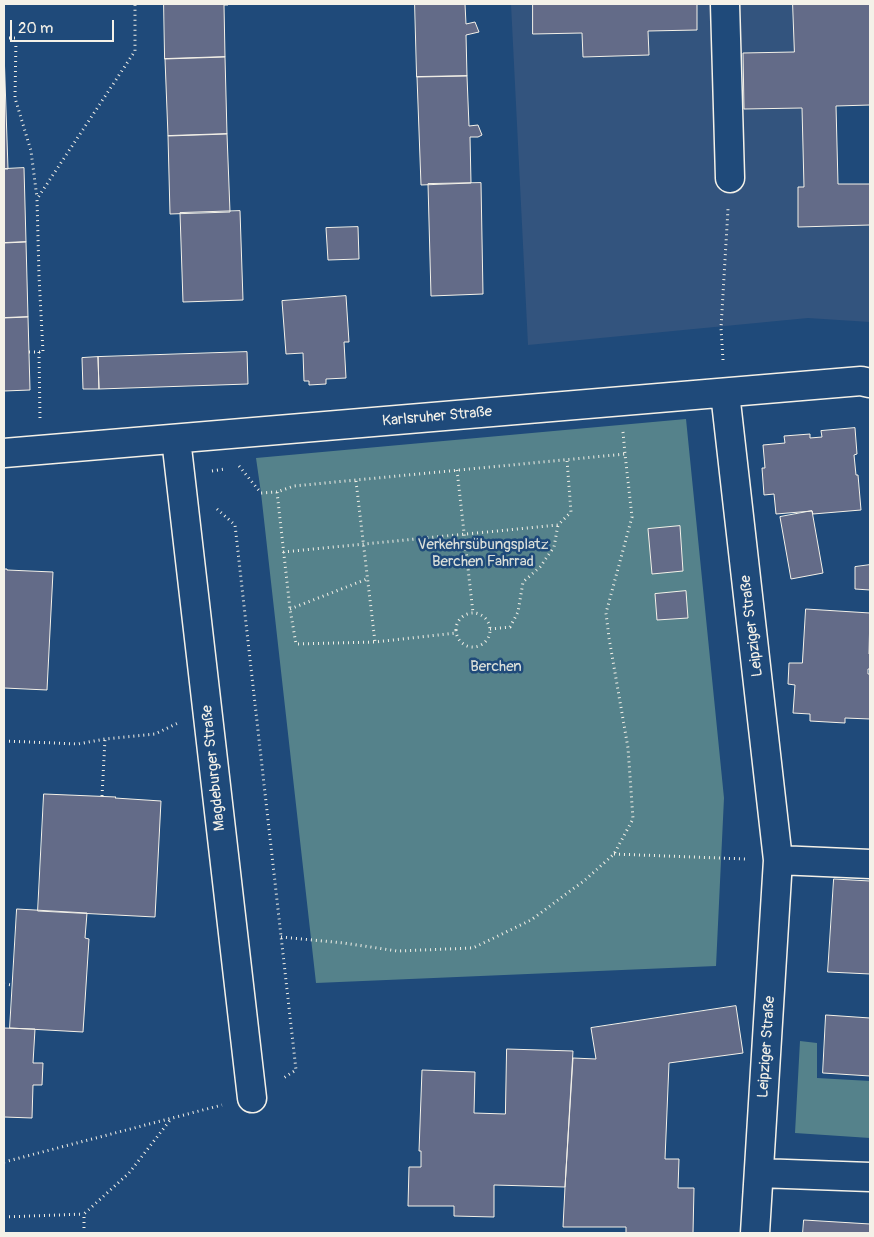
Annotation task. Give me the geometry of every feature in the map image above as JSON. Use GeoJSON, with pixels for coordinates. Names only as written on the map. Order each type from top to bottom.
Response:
{"type":"FeatureCollection","features":[{"type":"Feature","properties":{"kind":"street"},"geometry":{"type":"LineString","coordinates":[[725,4],[730,178]]}},
{"type":"Feature","properties":{"kind":"street","name":"Karlsruher Straße"},"geometry":{"type":"LineString","coordinates":[[4,453],[861,381],[870,383]]}},
{"type":"Feature","properties":{"kind":"street","name":"Leipziger Straße"},"geometry":{"type":"LineString","coordinates":[[725,393],[778,860],[755,1233]]}},
{"type":"Feature","properties":{"kind":"street","name":"Magdeburger Straße"},"geometry":{"type":"LineString","coordinates":[[176,439],[182,476],[252,1098]]}},
{"type":"Feature","properties":{"kind":"street"},"geometry":{"type":"LineString","coordinates":[[778,860],[870,864]]}},
{"type":"Feature","properties":{"kind":"street"},"geometry":{"type":"LineString","coordinates":[[759,1173],[870,1178]]}},
{"type":"Feature","properties":{"kind":"path"},"geometry":{"type":"LineString","coordinates":[[38,199],[135,51],[135,4]]}},
{"type":"Feature","properties":{"kind":"path"},"geometry":{"type":"LineString","coordinates":[[4,38],[16,38],[15,98],[31,151],[38,199],[43,352],[28,352]]}},
{"type":"Feature","properties":{"kind":"path"},"geometry":{"type":"LineString","coordinates":[[721,328],[730,178]]}},
{"type":"Feature","properties":{"kind":"path"},"geometry":{"type":"LineString","coordinates":[[38,352],[41,450]]}},
{"type":"Feature","properties":{"kind":"path"},"geometry":{"type":"LineString","coordinates":[[182,476],[240,466],[261,493],[277,492],[294,486],[624,454],[632,517],[606,613],[628,748],[633,819],[614,854],[585,880],[531,920],[473,948],[398,952],[344,943],[281,937]]}},
{"type":"Feature","properties":{"kind":"path"},"geometry":{"type":"LineString","coordinates":[[490,629],[510,627],[518,612],[523,582],[540,567],[554,547],[558,525],[571,512],[567,460]]}},
{"type":"Feature","properties":{"kind":"path"},"geometry":{"type":"LineString","coordinates":[[457,470],[473,613]]}},
{"type":"Feature","properties":{"kind":"path"},"geometry":{"type":"LineString","coordinates":[[356,481],[375,642]]}},
{"type":"Feature","properties":{"kind":"path"},"geometry":{"type":"LineString","coordinates":[[277,492],[290,610],[296,644],[375,642],[456,633]]}},
{"type":"Feature","properties":{"kind":"path"},"geometry":{"type":"LineString","coordinates":[[283,552],[558,525]]}},
{"type":"Feature","properties":{"kind":"path"},"geometry":{"type":"LineString","coordinates":[[290,610],[367,579]]}},
{"type":"Feature","properties":{"kind":"path"},"geometry":{"type":"LineString","coordinates":[[473,613],[484,617],[489,623],[490,629],[490,635],[487,640],[482,645],[476,647],[468,647],[462,644],[456,633],[456,627],[462,617],[473,613]]}},
{"type":"Feature","properties":{"kind":"path"},"geometry":{"type":"LineString","coordinates":[[4,741],[78,744],[155,734],[208,708]]}},
{"type":"Feature","properties":{"kind":"path"},"geometry":{"type":"LineString","coordinates":[[102,796],[105,739]]}},
{"type":"Feature","properties":{"kind":"path"},"geometry":{"type":"LineString","coordinates":[[614,854],[778,860]]}},
{"type":"Feature","properties":{"kind":"path"},"geometry":{"type":"LineString","coordinates":[[4,984],[12,985]]}},
{"type":"Feature","properties":{"kind":"path"},"geometry":{"type":"LineString","coordinates":[[4,1217],[84,1214],[129,1173],[172,1118]]}},
{"type":"Feature","properties":{"kind":"path"},"geometry":{"type":"LineString","coordinates":[[84,1214],[84,1233]]}},
{"type":"Feature","properties":{"kind":"shaded area"},"geometry":{"type":"Polygon","coordinates":[[[511,4],[533,4],[534,34],[582,33],[583,57],[649,55],[648,31],[697,30],[697,4],[793,4],[794,52],[743,53],[744,109],[802,108],[804,187],[798,187],[798,226],[870,225],[870,322],[808,318],[528,345],[511,4]]]}},
{"type":"Feature","properties":{"kind":"green space","name":"Berchen"},"geometry":{"type":"Polygon","coordinates":[[[686,419],[724,798],[716,966],[316,983],[256,458],[686,419]]]}},
{"type":"Feature","properties":{"kind":"green space"},"geometry":{"type":"Polygon","coordinates":[[[800,1041],[817,1043],[817,1078],[870,1081],[870,1138],[795,1133],[800,1041]]]}},
{"type":"Feature","properties":{"kind":"building"},"geometry":{"type":"Polygon","coordinates":[[[164,4],[228,4],[224,5],[225,57],[165,59],[164,4]]]}},
{"type":"Feature","properties":{"kind":"building"},"geometry":{"type":"Polygon","coordinates":[[[415,4],[465,4],[466,24],[475,22],[479,32],[466,35],[467,76],[417,77],[415,4]]]}},
{"type":"Feature","properties":{"kind":"building"},"geometry":{"type":"Polygon","coordinates":[[[533,4],[697,4],[697,30],[648,31],[649,55],[583,57],[582,33],[533,34],[533,4]]]}},
{"type":"Feature","properties":{"kind":"building"},"geometry":{"type":"Polygon","coordinates":[[[793,4],[870,4],[870,105],[836,106],[838,184],[870,184],[870,225],[798,227],[798,187],[804,187],[802,108],[744,109],[743,53],[794,52],[793,4]]]}},
{"type":"Feature","properties":{"kind":"building"},"geometry":{"type":"Polygon","coordinates":[[[4,51],[8,169],[4,169],[4,51]]]}},
{"type":"Feature","properties":{"kind":"building"},"geometry":{"type":"Polygon","coordinates":[[[225,57],[227,134],[168,136],[165,59],[225,57]]]}},
{"type":"Feature","properties":{"kind":"building"},"geometry":{"type":"Polygon","coordinates":[[[467,76],[469,126],[478,125],[482,135],[470,137],[471,183],[421,185],[417,77],[467,76]]]}},
{"type":"Feature","properties":{"kind":"building"},"geometry":{"type":"Polygon","coordinates":[[[227,134],[230,212],[170,214],[168,136],[227,134]]]}},
{"type":"Feature","properties":{"kind":"building"},"geometry":{"type":"Polygon","coordinates":[[[24,168],[26,242],[4,243],[4,169],[24,168]]]}},
{"type":"Feature","properties":{"kind":"building"},"geometry":{"type":"Polygon","coordinates":[[[481,183],[483,294],[431,296],[428,184],[481,183]]]}},
{"type":"Feature","properties":{"kind":"building"},"geometry":{"type":"Polygon","coordinates":[[[240,211],[243,300],[183,302],[180,213],[240,211]]]}},
{"type":"Feature","properties":{"kind":"building"},"geometry":{"type":"Polygon","coordinates":[[[358,227],[359,259],[328,260],[326,228],[358,227]]]}},
{"type":"Feature","properties":{"kind":"building"},"geometry":{"type":"Polygon","coordinates":[[[26,242],[28,317],[4,318],[4,243],[26,242]]]}},
{"type":"Feature","properties":{"kind":"building"},"geometry":{"type":"Polygon","coordinates":[[[346,296],[349,342],[344,342],[346,378],[326,379],[326,384],[309,385],[309,381],[304,381],[303,353],[286,354],[282,301],[346,296]]]}},
{"type":"Feature","properties":{"kind":"building"},"geometry":{"type":"Polygon","coordinates":[[[28,317],[30,390],[4,391],[4,318],[28,317]]]}},
{"type":"Feature","properties":{"kind":"building"},"geometry":{"type":"Polygon","coordinates":[[[247,352],[248,384],[99,389],[98,357],[247,352]]]}},
{"type":"Feature","properties":{"kind":"building"},"geometry":{"type":"Polygon","coordinates":[[[98,357],[99,389],[83,389],[82,358],[98,357]]]}},
{"type":"Feature","properties":{"kind":"building"},"geometry":{"type":"Polygon","coordinates":[[[855,428],[857,454],[854,455],[861,510],[813,514],[812,511],[776,514],[774,494],[764,495],[762,468],[765,468],[763,445],[785,443],[784,436],[810,434],[810,438],[822,437],[821,431],[855,428]]]}},
{"type":"Feature","properties":{"kind":"building"},"geometry":{"type":"Polygon","coordinates":[[[812,511],[823,573],[791,579],[780,517],[812,511]]]}},
{"type":"Feature","properties":{"kind":"building"},"geometry":{"type":"Polygon","coordinates":[[[680,526],[683,571],[652,574],[648,529],[680,526]]]}},
{"type":"Feature","properties":{"kind":"building"},"geometry":{"type":"Polygon","coordinates":[[[870,565],[870,590],[855,589],[855,567],[870,565]]]}},
{"type":"Feature","properties":{"kind":"building"},"geometry":{"type":"Polygon","coordinates":[[[4,569],[53,572],[47,690],[4,688],[4,569]]]}},
{"type":"Feature","properties":{"kind":"building"},"geometry":{"type":"Polygon","coordinates":[[[686,591],[688,618],[657,620],[655,594],[686,591]]]}},
{"type":"Feature","properties":{"kind":"building"},"geometry":{"type":"Polygon","coordinates":[[[806,609],[870,613],[870,669],[868,669],[868,674],[870,674],[870,719],[845,718],[845,723],[810,721],[810,714],[793,713],[795,685],[788,684],[789,663],[802,663],[806,609]]]}},
{"type":"Feature","properties":{"kind":"building"},"geometry":{"type":"Polygon","coordinates":[[[44,794],[161,801],[155,917],[38,911],[44,794]]]}},
{"type":"Feature","properties":{"kind":"building"},"geometry":{"type":"Polygon","coordinates":[[[834,879],[870,881],[870,974],[828,972],[834,879]]]}},
{"type":"Feature","properties":{"kind":"building"},"geometry":{"type":"Polygon","coordinates":[[[17,909],[87,913],[85,938],[89,939],[83,1032],[10,1028],[17,909]]]}},
{"type":"Feature","properties":{"kind":"building"},"geometry":{"type":"Polygon","coordinates":[[[736,1006],[743,1053],[669,1063],[665,1159],[679,1159],[678,1188],[694,1188],[693,1233],[626,1233],[626,1227],[563,1227],[573,1058],[596,1059],[591,1028],[736,1006]]]}},
{"type":"Feature","properties":{"kind":"building"},"geometry":{"type":"Polygon","coordinates":[[[826,1015],[870,1018],[870,1076],[823,1073],[826,1015]]]}},
{"type":"Feature","properties":{"kind":"building"},"geometry":{"type":"Polygon","coordinates":[[[4,1028],[35,1029],[33,1063],[43,1063],[42,1085],[33,1085],[32,1118],[4,1117],[4,1028]]]}},
{"type":"Feature","properties":{"kind":"building"},"geometry":{"type":"Polygon","coordinates":[[[507,1049],[573,1051],[565,1187],[494,1185],[494,1217],[454,1216],[454,1206],[408,1206],[409,1167],[421,1167],[421,1151],[419,1151],[422,1070],[475,1072],[474,1113],[505,1114],[507,1049]]]}},
{"type":"Feature","properties":{"kind":"building"},"geometry":{"type":"Polygon","coordinates":[[[804,1220],[870,1224],[870,1233],[803,1233],[804,1220]]]}},
{"type":"Feature","properties":{"kind":"park label","name":"Verkehrsübungsplatz Berchen Fahrrad"},"geometry":{"type":"Point","coordinates":[483,554]}}]}
